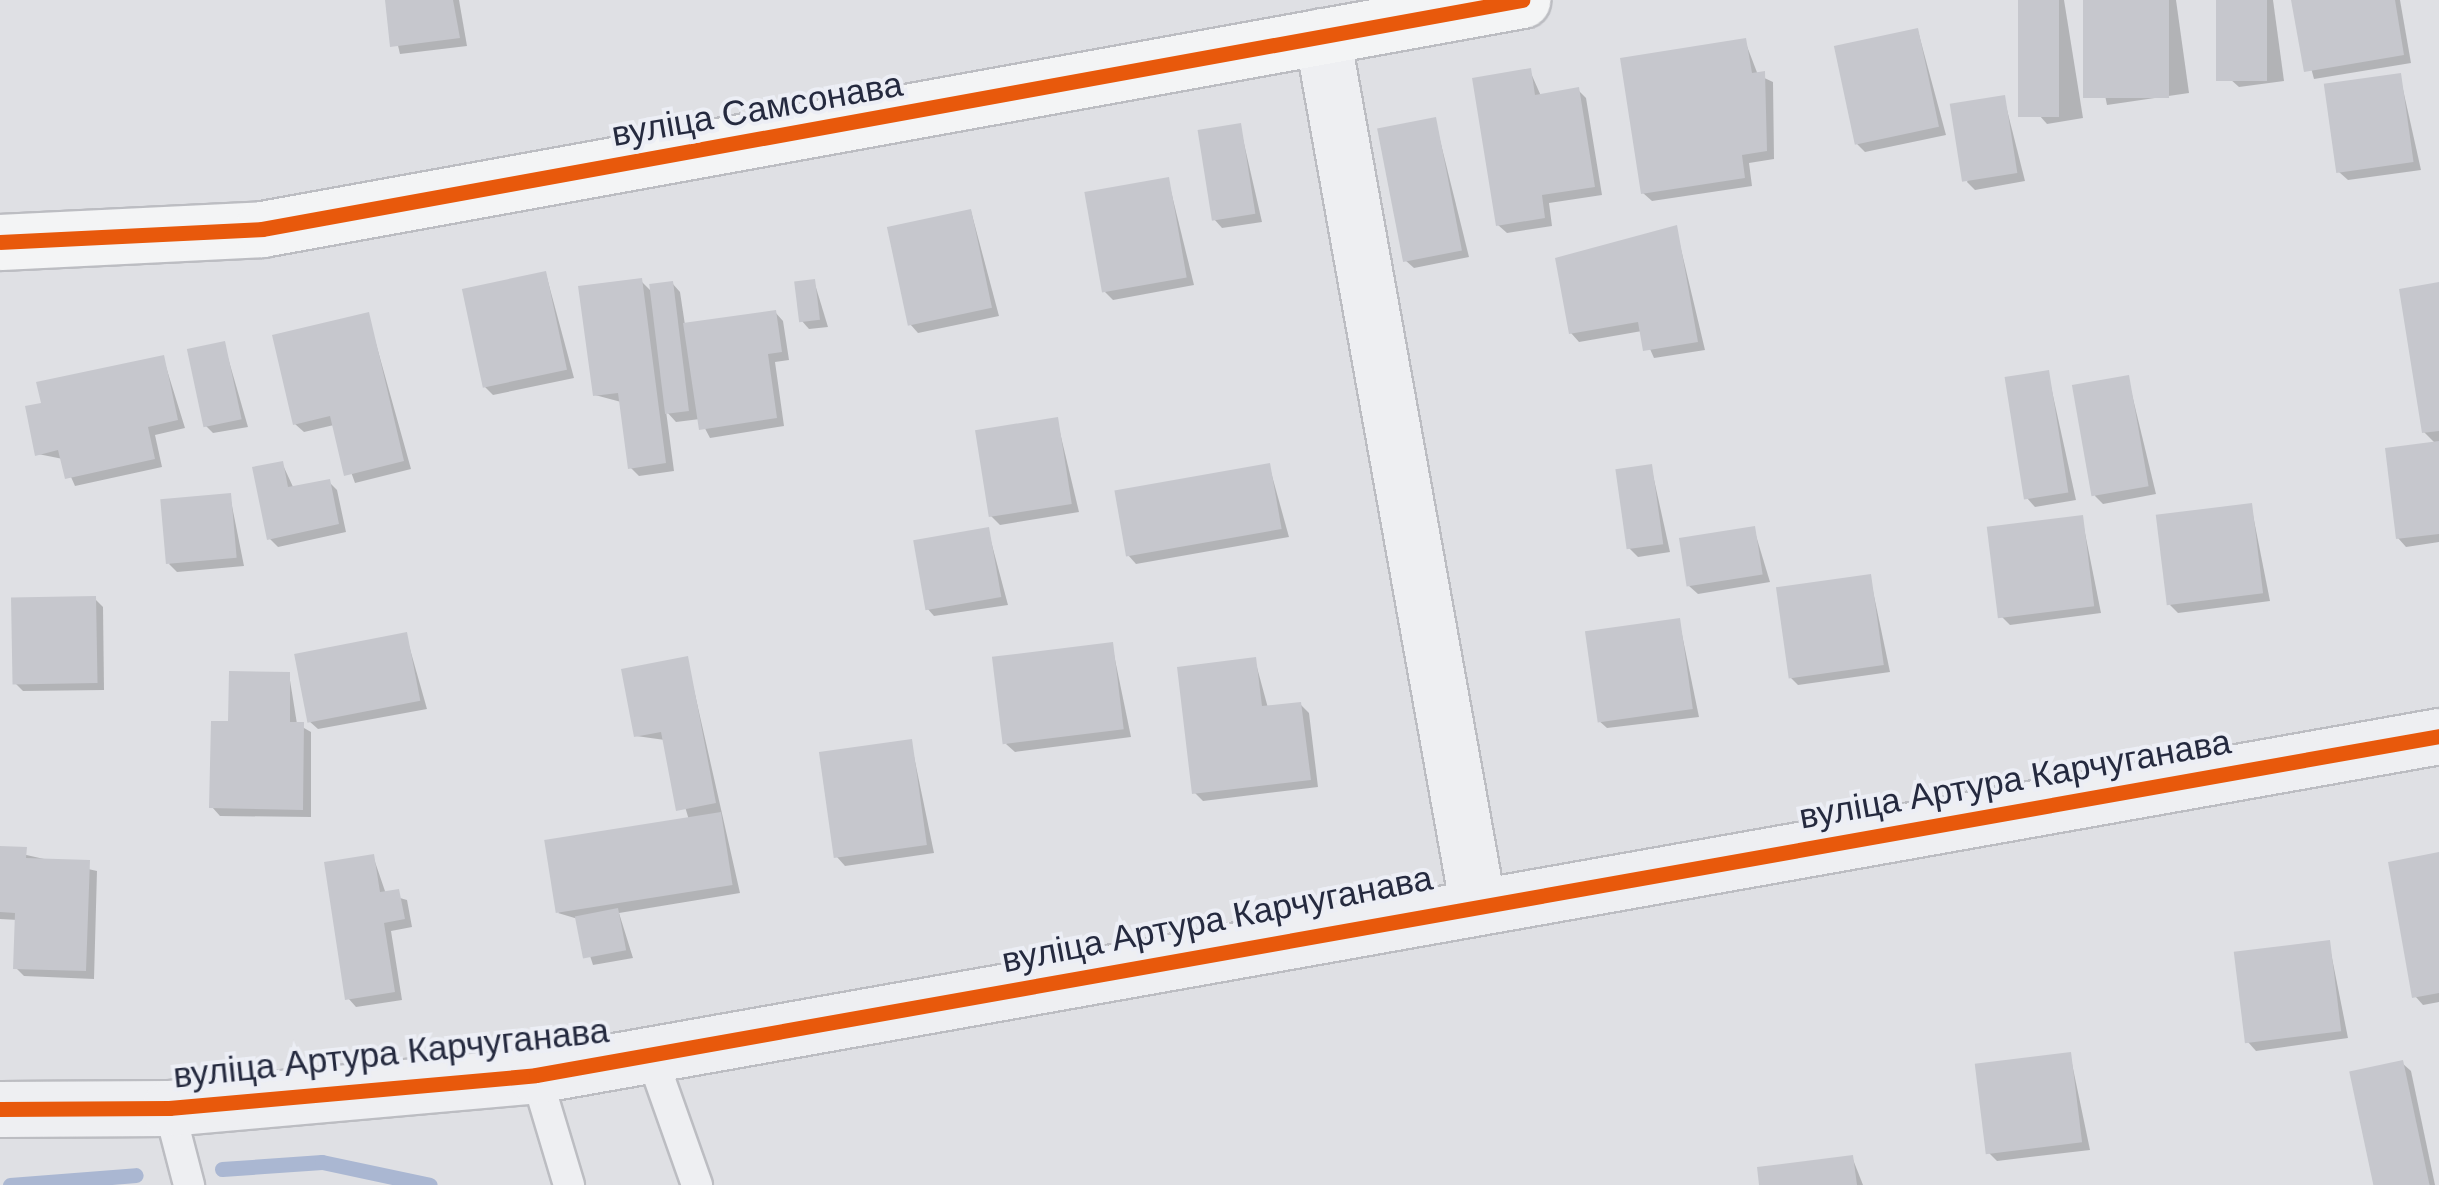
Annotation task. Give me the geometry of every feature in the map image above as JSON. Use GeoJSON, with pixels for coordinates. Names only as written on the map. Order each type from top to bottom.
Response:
{"type":"FeatureCollection","features":[{"type":"Feature","properties":{"kind":"street","name":"вуліца Самсонава"},"geometry":{"type":"LineString","coordinates":[[0,242],[262,229],[1522,0]]}},
{"type":"Feature","properties":{"kind":"street"},"geometry":{"type":"LineString","coordinates":[[1322,36],[1477,902]]}},
{"type":"Feature","properties":{"kind":"street","name":"вуліца Артура Карчуганава"},"geometry":{"type":"LineString","coordinates":[[0,1109],[168,1108],[536,1076],[1477,902],[2439,736]]}},
{"type":"Feature","properties":{"kind":"lane"},"geometry":{"type":"LineString","coordinates":[[651,1055],[697,1185]]}},
{"type":"Feature","properties":{"kind":"lane"},"geometry":{"type":"LineString","coordinates":[[536,1076],[569,1185]]}},
{"type":"Feature","properties":{"kind":"lane"},"geometry":{"type":"LineString","coordinates":[[168,1108],[189,1185]]}},
{"type":"Feature","properties":{"kind":"building"},"geometry":{"type":"Polygon","coordinates":[[[385,0],[453,0],[460,38],[390,47],[385,0]]]}},
{"type":"Feature","properties":{"kind":"building"},"geometry":{"type":"Polygon","coordinates":[[[2018,0],[2059,0],[2059,117],[2018,117],[2018,0]]]}},
{"type":"Feature","properties":{"kind":"building"},"geometry":{"type":"Polygon","coordinates":[[[2083,0],[2169,0],[2169,98],[2083,98],[2083,0]]]}},
{"type":"Feature","properties":{"kind":"building"},"geometry":{"type":"Polygon","coordinates":[[[2216,0],[2267,0],[2267,81],[2216,81],[2216,0]]]}},
{"type":"Feature","properties":{"kind":"building"},"geometry":{"type":"Polygon","coordinates":[[[2291,0],[2395,0],[2404,55],[2304,72],[2291,0]]]}},
{"type":"Feature","properties":{"kind":"building"},"geometry":{"type":"Polygon","coordinates":[[[1918,28],[1939,127],[1855,145],[1834,46],[1918,28]]]}},
{"type":"Feature","properties":{"kind":"building"},"geometry":{"type":"Polygon","coordinates":[[[1746,38],[1752,73],[1765,71],[1767,151],[1742,155],[1745,178],[1641,194],[1620,58],[1746,38]]]}},
{"type":"Feature","properties":{"kind":"building"},"geometry":{"type":"Polygon","coordinates":[[[1531,68],[1535,95],[1579,87],[1595,187],[1542,195],[1545,218],[1496,226],[1472,78],[1531,68]]]}},
{"type":"Feature","properties":{"kind":"building"},"geometry":{"type":"Polygon","coordinates":[[[2401,73],[2414,162],[2336,173],[2324,84],[2401,73]]]}},
{"type":"Feature","properties":{"kind":"building"},"geometry":{"type":"Polygon","coordinates":[[[2005,95],[2017,173],[1962,182],[1950,104],[2005,95]]]}},
{"type":"Feature","properties":{"kind":"building"},"geometry":{"type":"Polygon","coordinates":[[[1436,117],[1462,251],[1403,262],[1377,128],[1436,117]]]}},
{"type":"Feature","properties":{"kind":"building"},"geometry":{"type":"Polygon","coordinates":[[[1241,123],[1255,214],[1212,221],[1198,130],[1241,123]]]}},
{"type":"Feature","properties":{"kind":"building"},"geometry":{"type":"Polygon","coordinates":[[[1169,177],[1187,277],[1102,292],[1084,192],[1169,177]]]}},
{"type":"Feature","properties":{"kind":"building"},"geometry":{"type":"Polygon","coordinates":[[[971,209],[992,308],[908,326],[887,227],[971,209]]]}},
{"type":"Feature","properties":{"kind":"building"},"geometry":{"type":"Polygon","coordinates":[[[1677,225],[1698,342],[1643,351],[1638,322],[1569,334],[1555,258],[1677,225]]]}},
{"type":"Feature","properties":{"kind":"building"},"geometry":{"type":"Polygon","coordinates":[[[546,271],[567,370],[483,388],[462,289],[546,271]]]}},
{"type":"Feature","properties":{"kind":"building"},"geometry":{"type":"Polygon","coordinates":[[[642,278],[666,463],[628,469],[618,393],[593,396],[578,286],[642,278]]]}},
{"type":"Feature","properties":{"kind":"building"},"geometry":{"type":"Polygon","coordinates":[[[815,279],[820,320],[799,322],[794,282],[815,279]]]}},
{"type":"Feature","properties":{"kind":"building"},"geometry":{"type":"Polygon","coordinates":[[[673,281],[689,411],[665,414],[649,284],[673,281]]]}},
{"type":"Feature","properties":{"kind":"building"},"geometry":{"type":"Polygon","coordinates":[[[2439,282],[2439,431],[2422,433],[2399,289],[2439,282]]]}},
{"type":"Feature","properties":{"kind":"building"},"geometry":{"type":"Polygon","coordinates":[[[776,310],[782,352],[768,354],[777,418],[699,430],[683,323],[776,310]]]}},
{"type":"Feature","properties":{"kind":"building"},"geometry":{"type":"Polygon","coordinates":[[[369,312],[404,461],[344,476],[330,416],[293,425],[272,335],[369,312]]]}},
{"type":"Feature","properties":{"kind":"building"},"geometry":{"type":"Polygon","coordinates":[[[225,341],[242,419],[203,427],[187,349],[225,341]]]}},
{"type":"Feature","properties":{"kind":"building"},"geometry":{"type":"Polygon","coordinates":[[[164,355],[178,420],[148,427],[155,459],[65,479],[58,450],[35,456],[25,406],[41,403],[36,382],[164,355]]]}},
{"type":"Feature","properties":{"kind":"building"},"geometry":{"type":"Polygon","coordinates":[[[2049,370],[2068,492],[2024,500],[2005,377],[2049,370]]]}},
{"type":"Feature","properties":{"kind":"building"},"geometry":{"type":"Polygon","coordinates":[[[2129,375],[2149,486],[2092,496],[2072,385],[2129,375]]]}},
{"type":"Feature","properties":{"kind":"building"},"geometry":{"type":"Polygon","coordinates":[[[1058,417],[1072,504],[989,517],[975,430],[1058,417]]]}},
{"type":"Feature","properties":{"kind":"building"},"geometry":{"type":"Polygon","coordinates":[[[2439,441],[2439,534],[2396,539],[2385,448],[2439,441]]]}},
{"type":"Feature","properties":{"kind":"building"},"geometry":{"type":"Polygon","coordinates":[[[283,461],[288,487],[330,479],[339,524],[267,540],[252,467],[283,461]]]}},
{"type":"Feature","properties":{"kind":"building"},"geometry":{"type":"Polygon","coordinates":[[[1270,463],[1282,529],[1126,556],[1114,490],[1270,463]]]}},
{"type":"Feature","properties":{"kind":"building"},"geometry":{"type":"Polygon","coordinates":[[[1652,464],[1663,544],[1627,549],[1615,469],[1652,464]]]}},
{"type":"Feature","properties":{"kind":"building"},"geometry":{"type":"Polygon","coordinates":[[[231,493],[237,558],[166,564],[160,499],[231,493]]]}},
{"type":"Feature","properties":{"kind":"building"},"geometry":{"type":"Polygon","coordinates":[[[2252,503],[2263,593],[2167,605],[2156,515],[2252,503]]]}},
{"type":"Feature","properties":{"kind":"building"},"geometry":{"type":"Polygon","coordinates":[[[2083,515],[2094,606],[1998,618],[1987,527],[2083,515]]]}},
{"type":"Feature","properties":{"kind":"building"},"geometry":{"type":"Polygon","coordinates":[[[1755,526],[1763,574],[1687,586],[1679,538],[1755,526]]]}},
{"type":"Feature","properties":{"kind":"building"},"geometry":{"type":"Polygon","coordinates":[[[989,527],[1001,597],[925,610],[913,540],[989,527]]]}},
{"type":"Feature","properties":{"kind":"building"},"geometry":{"type":"Polygon","coordinates":[[[1871,574],[1884,665],[1789,678],[1776,587],[1871,574]]]}},
{"type":"Feature","properties":{"kind":"building"},"geometry":{"type":"Polygon","coordinates":[[[96,596],[98,683],[13,684],[11,597],[96,596]]]}},
{"type":"Feature","properties":{"kind":"building"},"geometry":{"type":"Polygon","coordinates":[[[1680,618],[1693,709],[1598,722],[1585,631],[1680,618]]]}},
{"type":"Feature","properties":{"kind":"building"},"geometry":{"type":"Polygon","coordinates":[[[407,632],[420,701],[307,723],[294,654],[407,632]]]}},
{"type":"Feature","properties":{"kind":"building"},"geometry":{"type":"Polygon","coordinates":[[[1113,642],[1124,729],[1003,744],[992,657],[1113,642]]]}},
{"type":"Feature","properties":{"kind":"building"},"geometry":{"type":"Polygon","coordinates":[[[688,656],[716,803],[676,811],[661,732],[634,737],[621,669],[688,656]]]}},
{"type":"Feature","properties":{"kind":"building"},"geometry":{"type":"Polygon","coordinates":[[[1256,657],[1262,706],[1301,702],[1311,780],[1192,794],[1177,667],[1256,657]]]}},
{"type":"Feature","properties":{"kind":"building"},"geometry":{"type":"Polygon","coordinates":[[[229,671],[290,672],[290,722],[304,722],[303,810],[209,808],[211,721],[228,721],[229,671]]]}},
{"type":"Feature","properties":{"kind":"building"},"geometry":{"type":"Polygon","coordinates":[[[912,739],[927,845],[834,858],[819,752],[912,739]]]}},
{"type":"Feature","properties":{"kind":"building"},"geometry":{"type":"Polygon","coordinates":[[[721,812],[733,885],[556,913],[544,840],[721,812]]]}},
{"type":"Feature","properties":{"kind":"building"},"geometry":{"type":"Polygon","coordinates":[[[0,846],[27,847],[26,858],[90,860],[86,971],[13,969],[15,913],[0,912],[0,846]]]}},
{"type":"Feature","properties":{"kind":"building"},"geometry":{"type":"Polygon","coordinates":[[[2439,852],[2439,993],[2412,998],[2388,862],[2439,852]]]}},
{"type":"Feature","properties":{"kind":"building"},"geometry":{"type":"Polygon","coordinates":[[[374,854],[380,892],[399,889],[405,919],[384,923],[395,992],[345,1000],[324,862],[374,854]]]}},
{"type":"Feature","properties":{"kind":"building"},"geometry":{"type":"Polygon","coordinates":[[[618,908],[626,950],[583,959],[575,916],[618,908]]]}},
{"type":"Feature","properties":{"kind":"building"},"geometry":{"type":"Polygon","coordinates":[[[2330,940],[2341,1031],[2245,1043],[2234,952],[2330,940]]]}},
{"type":"Feature","properties":{"kind":"building"},"geometry":{"type":"Polygon","coordinates":[[[2071,1052],[2082,1142],[1986,1154],[1975,1064],[2071,1052]]]}},
{"type":"Feature","properties":{"kind":"building"},"geometry":{"type":"Polygon","coordinates":[[[2403,1060],[2430,1185],[2373,1185],[2349,1071],[2403,1060]]]}},
{"type":"Feature","properties":{"kind":"building"},"geometry":{"type":"Polygon","coordinates":[[[1853,1155],[1857,1185],[1759,1185],[1757,1167],[1853,1155]]]}},
{"type":"Feature","properties":{"kind":"waterway"},"geometry":{"type":"LineString","coordinates":[[222,1169],[322,1162],[430,1185]]}},
{"type":"Feature","properties":{"kind":"waterway"},"geometry":{"type":"LineString","coordinates":[[10,1185],[136,1175]]}},
{"type":"Feature","properties":{"kind":"cycle path"},"geometry":{"type":"LineString","coordinates":[[0,242],[262,229],[1522,0]]}},
{"type":"Feature","properties":{"kind":"cycle path"},"geometry":{"type":"LineString","coordinates":[[0,1109],[169,1108],[536,1075],[2439,736]]}}]}
